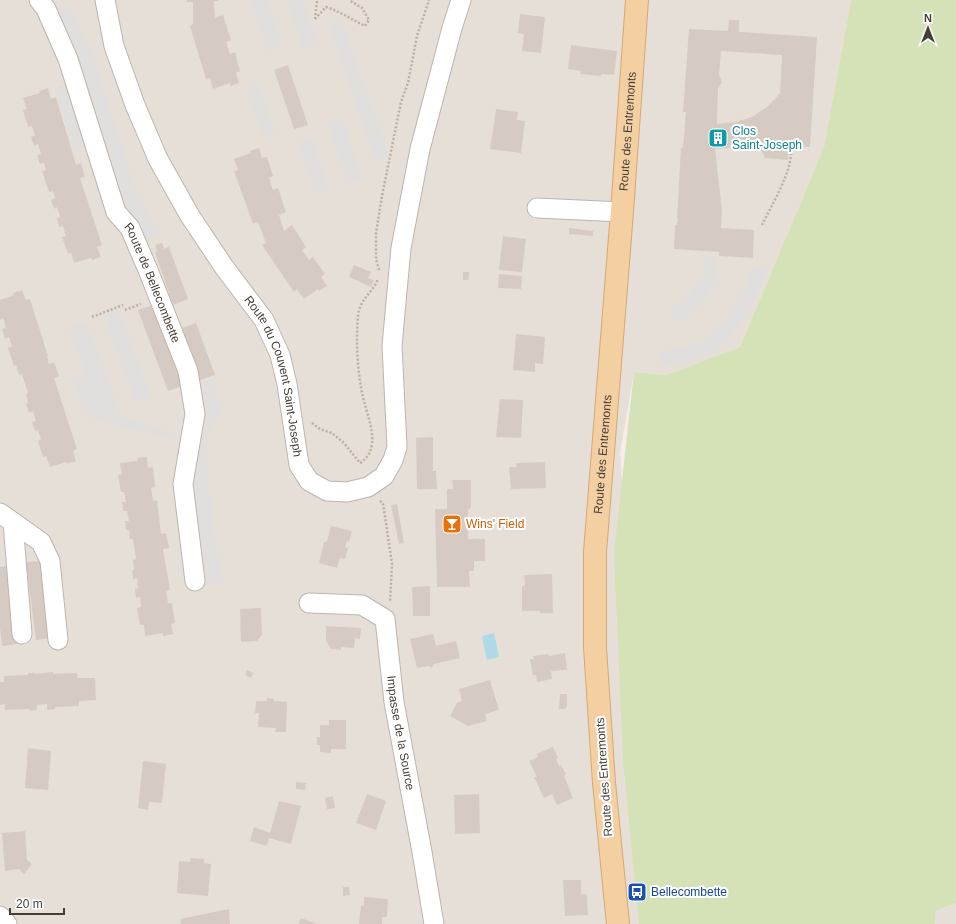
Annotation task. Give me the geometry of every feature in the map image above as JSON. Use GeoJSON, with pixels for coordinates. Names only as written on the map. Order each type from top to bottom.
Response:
{"type":"FeatureCollection","features":[{"type":"Feature","properties":{"kind":"main road","name":"Route des Entremonts"},"geometry":{"type":"LineString","coordinates":[[616,919],[604,782],[595,647],[595,552],[637,0]]}},
{"type":"Feature","properties":{"kind":"street","name":"Route de Bellecombette"},"geometry":{"type":"LineString","coordinates":[[39,0],[46,9],[68,59],[116,212],[130,228],[188,371],[195,414],[183,484],[195,581]]}},
{"type":"Feature","properties":{"kind":"street","name":"Route du Couvent Saint-Joseph"},"geometry":{"type":"LineString","coordinates":[[105,0],[114,46],[135,105],[158,159],[190,216],[224,267],[264,320],[280,355],[288,384],[299,465],[309,481],[327,491],[347,492],[368,487],[384,476],[393,460],[397,447],[392,346],[401,248],[420,149],[452,28],[461,0]]}},
{"type":"Feature","properties":{"kind":"street"},"geometry":{"type":"LineString","coordinates":[[537,208],[622,212]]}},
{"type":"Feature","properties":{"kind":"street"},"geometry":{"type":"LineString","coordinates":[[6,518],[22,634]]}},
{"type":"Feature","properties":{"kind":"street"},"geometry":{"type":"LineString","coordinates":[[6,518],[42,542],[50,561],[58,640]]}},
{"type":"Feature","properties":{"kind":"street"},"geometry":{"type":"LineString","coordinates":[[309,602],[362,605],[385,619]]}},
{"type":"Feature","properties":{"kind":"street","name":"Impasse de la Source"},"geometry":{"type":"LineString","coordinates":[[385,619],[394,702],[434,924]]}},
{"type":"Feature","properties":{"kind":"street"},"geometry":{"type":"LineString","coordinates":[[0,916],[7,924]]}},
{"type":"Feature","properties":{"kind":"path"},"geometry":{"type":"LineString","coordinates":[[317,0],[315,19],[326,7],[340,11],[365,26],[369,20],[362,8],[349,0]]}},
{"type":"Feature","properties":{"kind":"path"},"geometry":{"type":"LineString","coordinates":[[310,421],[320,429],[332,433],[344,443],[360,463],[369,456],[372,444],[372,435],[361,388],[357,355],[358,315],[362,302],[378,281],[380,274],[376,259],[376,233],[382,196],[402,102],[408,83],[416,36],[429,0]]}},
{"type":"Feature","properties":{"kind":"path"},"geometry":{"type":"LineString","coordinates":[[762,225],[784,178],[790,161],[791,151]]}},
{"type":"Feature","properties":{"kind":"path"},"geometry":{"type":"LineString","coordinates":[[92,317],[123,305]]}},
{"type":"Feature","properties":{"kind":"path"},"geometry":{"type":"LineString","coordinates":[[376,498],[383,503],[392,564],[390,602],[385,619]]}},
{"type":"Feature","properties":{"kind":"shaded area"},"geometry":{"type":"Polygon","coordinates":[[[0,0],[851,0],[824,147],[740,347],[666,375],[634,372],[620,453],[653,924],[0,924],[0,0]]]}},
{"type":"Feature","properties":{"kind":"shaded area"},"geometry":{"type":"Polygon","coordinates":[[[267,0],[283,47],[268,52],[251,1],[267,0]]]}},
{"type":"Feature","properties":{"kind":"shaded area"},"geometry":{"type":"Polygon","coordinates":[[[287,0],[303,0],[318,44],[303,49],[287,0]]]}},
{"type":"Feature","properties":{"kind":"shaded area"},"geometry":{"type":"Polygon","coordinates":[[[66,4],[92,52],[137,195],[160,231],[148,239],[125,209],[53,12],[66,4]]]}},
{"type":"Feature","properties":{"kind":"shaded area"},"geometry":{"type":"Polygon","coordinates":[[[342,21],[389,156],[375,160],[329,26],[342,21]]]}},
{"type":"Feature","properties":{"kind":"shaded area"},"geometry":{"type":"Polygon","coordinates":[[[68,83],[89,146],[75,151],[54,88],[68,83]]]}},
{"type":"Feature","properties":{"kind":"shaded area"},"geometry":{"type":"Polygon","coordinates":[[[258,83],[276,134],[263,138],[245,88],[258,83]]]}},
{"type":"Feature","properties":{"kind":"shaded area"},"geometry":{"type":"Polygon","coordinates":[[[342,118],[362,178],[348,183],[328,124],[342,118]]]}},
{"type":"Feature","properties":{"kind":"shaded area"},"geometry":{"type":"Polygon","coordinates":[[[312,137],[329,188],[315,193],[298,142],[312,137]]]}},
{"type":"Feature","properties":{"kind":"shaded area"},"geometry":{"type":"Polygon","coordinates":[[[703,255],[714,256],[714,274],[718,278],[699,308],[682,320],[675,321],[672,318],[670,306],[678,305],[686,299],[704,274],[703,255]]]}},
{"type":"Feature","properties":{"kind":"shaded area"},"geometry":{"type":"Polygon","coordinates":[[[751,266],[767,269],[749,312],[728,339],[717,349],[699,359],[661,365],[660,352],[700,343],[714,333],[732,311],[746,284],[751,266]]]}},
{"type":"Feature","properties":{"kind":"shaded area"},"geometry":{"type":"Polygon","coordinates":[[[118,309],[150,397],[135,402],[104,315],[118,309]]]}},
{"type":"Feature","properties":{"kind":"shaded area"},"geometry":{"type":"Polygon","coordinates":[[[86,321],[119,409],[118,416],[182,435],[180,441],[91,418],[83,407],[72,381],[86,375],[68,327],[86,321]]]}},
{"type":"Feature","properties":{"kind":"shaded area"},"geometry":{"type":"Polygon","coordinates":[[[213,379],[221,418],[212,419],[206,459],[215,539],[223,584],[204,586],[191,482],[200,383],[213,379]]]}},
{"type":"Feature","properties":{"kind":"shaded area"},"geometry":{"type":"Polygon","coordinates":[[[956,903],[956,924],[935,924],[936,911],[956,903]]]}},
{"type":"Feature","properties":{"kind":"green space"},"geometry":{"type":"Polygon","coordinates":[[[851,0],[956,0],[956,903],[936,911],[935,924],[639,924],[623,760],[614,553],[634,372],[666,375],[740,347],[824,147],[851,0]]]}},
{"type":"Feature","properties":{"kind":"water"},"geometry":{"type":"Polygon","coordinates":[[[494,633],[499,657],[487,660],[482,636],[494,633]]]}},
{"type":"Feature","properties":{"kind":"building"},"geometry":{"type":"Polygon","coordinates":[[[187,0],[218,0],[214,1],[215,18],[223,15],[231,40],[226,42],[230,54],[235,52],[240,71],[236,73],[239,83],[230,86],[230,83],[213,89],[210,78],[206,79],[190,26],[193,24],[193,2],[187,2],[187,0]]]}},
{"type":"Feature","properties":{"kind":"building"},"geometry":{"type":"Polygon","coordinates":[[[520,14],[545,17],[541,53],[522,51],[524,34],[518,33],[520,14]]]}},
{"type":"Feature","properties":{"kind":"building","name":"Clos Saint-Joseph"},"geometry":{"type":"Polygon","coordinates":[[[729,20],[739,20],[739,32],[817,37],[810,147],[789,146],[788,160],[765,158],[757,142],[732,148],[715,149],[722,211],[721,228],[754,230],[753,258],[719,256],[719,252],[674,249],[675,225],[677,225],[678,219],[681,148],[683,148],[686,112],[683,112],[689,29],[728,31],[729,20]],[[721,51],[719,75],[722,82],[718,89],[717,124],[735,122],[752,117],[767,107],[775,99],[780,93],[782,55],[721,51]]]}},
{"type":"Feature","properties":{"kind":"building"},"geometry":{"type":"Polygon","coordinates":[[[571,45],[617,51],[614,75],[601,74],[601,76],[580,74],[581,71],[568,69],[571,45]]]}},
{"type":"Feature","properties":{"kind":"building"},"geometry":{"type":"Polygon","coordinates":[[[288,65],[308,125],[294,129],[274,70],[288,65]]]}},
{"type":"Feature","properties":{"kind":"building"},"geometry":{"type":"Polygon","coordinates":[[[48,88],[51,99],[56,97],[76,165],[81,163],[85,177],[80,178],[102,245],[97,247],[101,257],[92,260],[91,258],[74,263],[71,252],[68,254],[62,237],[66,236],[63,226],[59,227],[57,218],[60,217],[57,207],[54,209],[51,200],[55,198],[53,191],[49,192],[42,171],[46,170],[44,163],[40,164],[37,155],[41,154],[38,144],[34,146],[31,137],[35,136],[32,126],[28,127],[23,110],[27,109],[23,98],[40,93],[39,91],[48,88]]]}},
{"type":"Feature","properties":{"kind":"building"},"geometry":{"type":"Polygon","coordinates":[[[496,109],[518,112],[517,120],[525,121],[521,153],[490,149],[496,109]]]}},
{"type":"Feature","properties":{"kind":"building"},"geometry":{"type":"Polygon","coordinates":[[[259,148],[262,158],[267,157],[273,176],[269,178],[273,190],[278,188],[286,212],[279,215],[284,231],[292,225],[306,247],[302,250],[309,260],[313,257],[325,274],[321,277],[327,286],[319,291],[318,289],[304,299],[297,289],[294,292],[262,245],[266,243],[258,222],[253,224],[234,171],[238,170],[234,159],[251,153],[250,151],[259,148]]]}},
{"type":"Feature","properties":{"kind":"building"},"geometry":{"type":"Polygon","coordinates":[[[569,228],[593,231],[593,236],[569,234],[569,228]]]}},
{"type":"Feature","properties":{"kind":"building"},"geometry":{"type":"Polygon","coordinates":[[[503,236],[526,239],[522,272],[499,270],[503,236]]]}},
{"type":"Feature","properties":{"kind":"building"},"geometry":{"type":"Polygon","coordinates":[[[162,243],[164,249],[169,247],[188,299],[173,305],[155,252],[157,251],[155,245],[162,243]]]}},
{"type":"Feature","properties":{"kind":"building"},"geometry":{"type":"Polygon","coordinates":[[[354,265],[371,272],[368,278],[374,280],[371,287],[349,277],[354,265]]]}},
{"type":"Feature","properties":{"kind":"building"},"geometry":{"type":"Polygon","coordinates":[[[463,272],[469,272],[468,280],[463,280],[463,272]]]}},
{"type":"Feature","properties":{"kind":"building"},"geometry":{"type":"Polygon","coordinates":[[[499,274],[522,276],[521,289],[498,288],[499,274]]]}},
{"type":"Feature","properties":{"kind":"building"},"geometry":{"type":"Polygon","coordinates":[[[22,290],[26,300],[30,299],[48,356],[49,364],[54,362],[59,376],[54,378],[77,449],[73,451],[76,461],[67,464],[66,462],[50,467],[46,456],[43,457],[38,441],[41,439],[38,430],[35,431],[32,422],[36,421],[33,411],[29,413],[26,404],[28,403],[26,394],[28,393],[22,374],[19,375],[16,365],[14,366],[8,348],[12,346],[9,337],[5,339],[2,329],[6,328],[3,318],[0,320],[0,300],[14,295],[13,293],[22,290]]]}},
{"type":"Feature","properties":{"kind":"building"},"geometry":{"type":"Polygon","coordinates":[[[153,305],[182,386],[168,391],[138,310],[153,305]]]}},
{"type":"Feature","properties":{"kind":"building"},"geometry":{"type":"Polygon","coordinates":[[[196,323],[215,375],[200,380],[182,328],[196,323]]]}},
{"type":"Feature","properties":{"kind":"building"},"geometry":{"type":"Polygon","coordinates":[[[516,334],[545,337],[543,364],[535,363],[535,372],[513,370],[516,334]]]}},
{"type":"Feature","properties":{"kind":"building"},"geometry":{"type":"Polygon","coordinates":[[[500,399],[523,400],[521,438],[496,437],[500,399]]]}},
{"type":"Feature","properties":{"kind":"building"},"geometry":{"type":"Polygon","coordinates":[[[433,437],[433,471],[436,471],[437,489],[417,489],[416,438],[433,437]]]}},
{"type":"Feature","properties":{"kind":"building"},"geometry":{"type":"Polygon","coordinates":[[[147,457],[148,468],[153,467],[155,487],[151,488],[153,501],[157,500],[161,534],[166,533],[169,548],[163,549],[170,590],[166,591],[168,603],[172,603],[175,623],[171,624],[173,634],[163,636],[163,633],[145,636],[144,625],[140,625],[137,608],[141,607],[140,597],[136,598],[135,589],[138,588],[137,578],[133,579],[132,570],[134,569],[133,560],[136,559],[133,539],[130,539],[129,530],[126,530],[125,521],[129,521],[127,511],[123,511],[122,502],[126,502],[124,492],[121,492],[118,475],[122,474],[120,463],[138,461],[137,458],[147,457]]]}},
{"type":"Feature","properties":{"kind":"building"},"geometry":{"type":"Polygon","coordinates":[[[545,462],[546,488],[511,489],[509,467],[517,467],[516,463],[545,462]]]}},
{"type":"Feature","properties":{"kind":"building","name":"Wins' Field"},"geometry":{"type":"Polygon","coordinates":[[[452,480],[471,480],[471,507],[468,509],[468,539],[485,539],[485,561],[474,561],[474,571],[469,571],[470,587],[437,587],[435,509],[447,509],[447,489],[453,489],[452,480]]]}},
{"type":"Feature","properties":{"kind":"building"},"geometry":{"type":"Polygon","coordinates":[[[397,504],[404,543],[399,544],[391,505],[397,504]]]}},
{"type":"Feature","properties":{"kind":"building"},"geometry":{"type":"Polygon","coordinates":[[[331,526],[352,531],[349,542],[347,541],[345,547],[348,548],[345,559],[340,558],[337,568],[319,563],[324,542],[327,542],[331,526]]]}},
{"type":"Feature","properties":{"kind":"building"},"geometry":{"type":"Polygon","coordinates":[[[41,561],[51,638],[36,640],[26,562],[41,561]]]}},
{"type":"Feature","properties":{"kind":"building"},"geometry":{"type":"Polygon","coordinates":[[[7,566],[17,644],[2,646],[0,628],[0,567],[7,566]]]}},
{"type":"Feature","properties":{"kind":"building"},"geometry":{"type":"Polygon","coordinates":[[[552,574],[553,613],[522,611],[522,586],[525,586],[524,575],[552,574]]]}},
{"type":"Feature","properties":{"kind":"building"},"geometry":{"type":"Polygon","coordinates":[[[430,586],[430,616],[413,616],[412,587],[430,586]]]}},
{"type":"Feature","properties":{"kind":"building"},"geometry":{"type":"Polygon","coordinates":[[[261,608],[262,635],[257,641],[241,642],[240,609],[261,608]]]}},
{"type":"Feature","properties":{"kind":"building"},"geometry":{"type":"Polygon","coordinates":[[[326,626],[361,628],[360,639],[355,638],[354,648],[341,647],[341,650],[331,649],[326,641],[326,626]]]}},
{"type":"Feature","properties":{"kind":"building"},"geometry":{"type":"Polygon","coordinates":[[[433,634],[436,646],[456,641],[460,658],[434,664],[432,668],[429,666],[417,668],[410,639],[433,634]]]}},
{"type":"Feature","properties":{"kind":"building"},"geometry":{"type":"Polygon","coordinates":[[[565,653],[567,670],[551,671],[552,679],[537,682],[536,675],[533,675],[530,659],[534,659],[533,656],[548,654],[549,656],[565,653]]]}},
{"type":"Feature","properties":{"kind":"building"},"geometry":{"type":"Polygon","coordinates":[[[247,670],[253,673],[251,678],[245,675],[247,670]]]}},
{"type":"Feature","properties":{"kind":"building"},"geometry":{"type":"Polygon","coordinates":[[[53,672],[53,674],[77,673],[78,678],[95,678],[96,700],[79,701],[79,706],[55,707],[55,709],[47,710],[47,704],[37,705],[37,710],[30,711],[29,709],[5,710],[5,704],[0,705],[0,682],[4,682],[4,676],[53,672]]]}},
{"type":"Feature","properties":{"kind":"building"},"geometry":{"type":"Polygon","coordinates":[[[490,680],[499,710],[485,714],[487,721],[468,726],[450,716],[457,703],[462,701],[459,689],[490,680]]]}},
{"type":"Feature","properties":{"kind":"building"},"geometry":{"type":"Polygon","coordinates":[[[560,694],[567,694],[567,707],[564,709],[559,709],[560,694]]]}},
{"type":"Feature","properties":{"kind":"building"},"geometry":{"type":"Polygon","coordinates":[[[267,698],[274,699],[274,701],[287,702],[286,732],[275,732],[276,728],[258,727],[259,713],[255,713],[256,701],[267,701],[267,698]]]}},
{"type":"Feature","properties":{"kind":"building"},"geometry":{"type":"Polygon","coordinates":[[[329,720],[346,720],[346,749],[331,749],[331,753],[320,752],[320,745],[317,745],[317,737],[320,737],[320,725],[329,725],[329,720]]]}},
{"type":"Feature","properties":{"kind":"building"},"geometry":{"type":"Polygon","coordinates":[[[553,747],[558,758],[556,759],[559,766],[561,765],[566,774],[564,776],[573,798],[557,805],[552,794],[544,798],[534,777],[537,777],[529,761],[538,757],[537,754],[553,747]]]}},
{"type":"Feature","properties":{"kind":"building"},"geometry":{"type":"Polygon","coordinates":[[[28,748],[51,751],[48,790],[25,788],[28,748]]]}},
{"type":"Feature","properties":{"kind":"building"},"geometry":{"type":"Polygon","coordinates":[[[143,761],[166,764],[162,803],[149,802],[148,810],[138,808],[143,761]]]}},
{"type":"Feature","properties":{"kind":"building"},"geometry":{"type":"Polygon","coordinates":[[[296,782],[306,783],[305,790],[296,789],[296,782]]]}},
{"type":"Feature","properties":{"kind":"building"},"geometry":{"type":"Polygon","coordinates":[[[367,794],[386,801],[376,830],[356,823],[367,794]]]}},
{"type":"Feature","properties":{"kind":"building"},"geometry":{"type":"Polygon","coordinates":[[[479,794],[480,833],[455,834],[454,795],[479,794]]]}},
{"type":"Feature","properties":{"kind":"building"},"geometry":{"type":"Polygon","coordinates":[[[333,796],[335,808],[327,809],[325,798],[333,796]]]}},
{"type":"Feature","properties":{"kind":"building"},"geometry":{"type":"Polygon","coordinates":[[[279,801],[301,806],[291,844],[269,838],[267,846],[250,841],[254,827],[270,833],[279,801]]]}},
{"type":"Feature","properties":{"kind":"building"},"geometry":{"type":"Polygon","coordinates":[[[25,831],[27,860],[32,864],[24,874],[19,869],[5,871],[2,833],[25,831]]]}},
{"type":"Feature","properties":{"kind":"building"},"geometry":{"type":"Polygon","coordinates":[[[190,858],[204,859],[204,863],[211,864],[208,896],[177,893],[179,861],[190,862],[190,858]]]}},
{"type":"Feature","properties":{"kind":"building"},"geometry":{"type":"Polygon","coordinates":[[[563,880],[581,880],[581,894],[587,894],[588,915],[565,916],[563,880]]]}},
{"type":"Feature","properties":{"kind":"building"},"geometry":{"type":"Polygon","coordinates":[[[343,887],[349,887],[350,895],[343,896],[343,887]]]}},
{"type":"Feature","properties":{"kind":"building"},"geometry":{"type":"Polygon","coordinates":[[[639,887],[640,897],[636,897],[635,888],[639,887]]]}},
{"type":"Feature","properties":{"kind":"building"},"geometry":{"type":"Polygon","coordinates":[[[364,897],[388,899],[387,917],[382,917],[382,924],[359,924],[361,906],[364,906],[364,897]]]}},
{"type":"Feature","properties":{"kind":"building"},"geometry":{"type":"Polygon","coordinates":[[[229,909],[230,924],[181,924],[180,919],[229,909]]]}},
{"type":"Feature","properties":{"kind":"building"},"geometry":{"type":"Polygon","coordinates":[[[301,918],[317,924],[298,924],[301,918]]]}},
{"type":"Feature","properties":{"kind":"place","name":"Clos Saint-Joseph"},"geometry":{"type":"Point","coordinates":[718,138]}},
{"type":"Feature","properties":{"kind":"place","name":"Wins' Field"},"geometry":{"type":"Point","coordinates":[452,524]}},
{"type":"Feature","properties":{"kind":"place","name":"Bellecombette"},"geometry":{"type":"Point","coordinates":[637,892]}}]}
